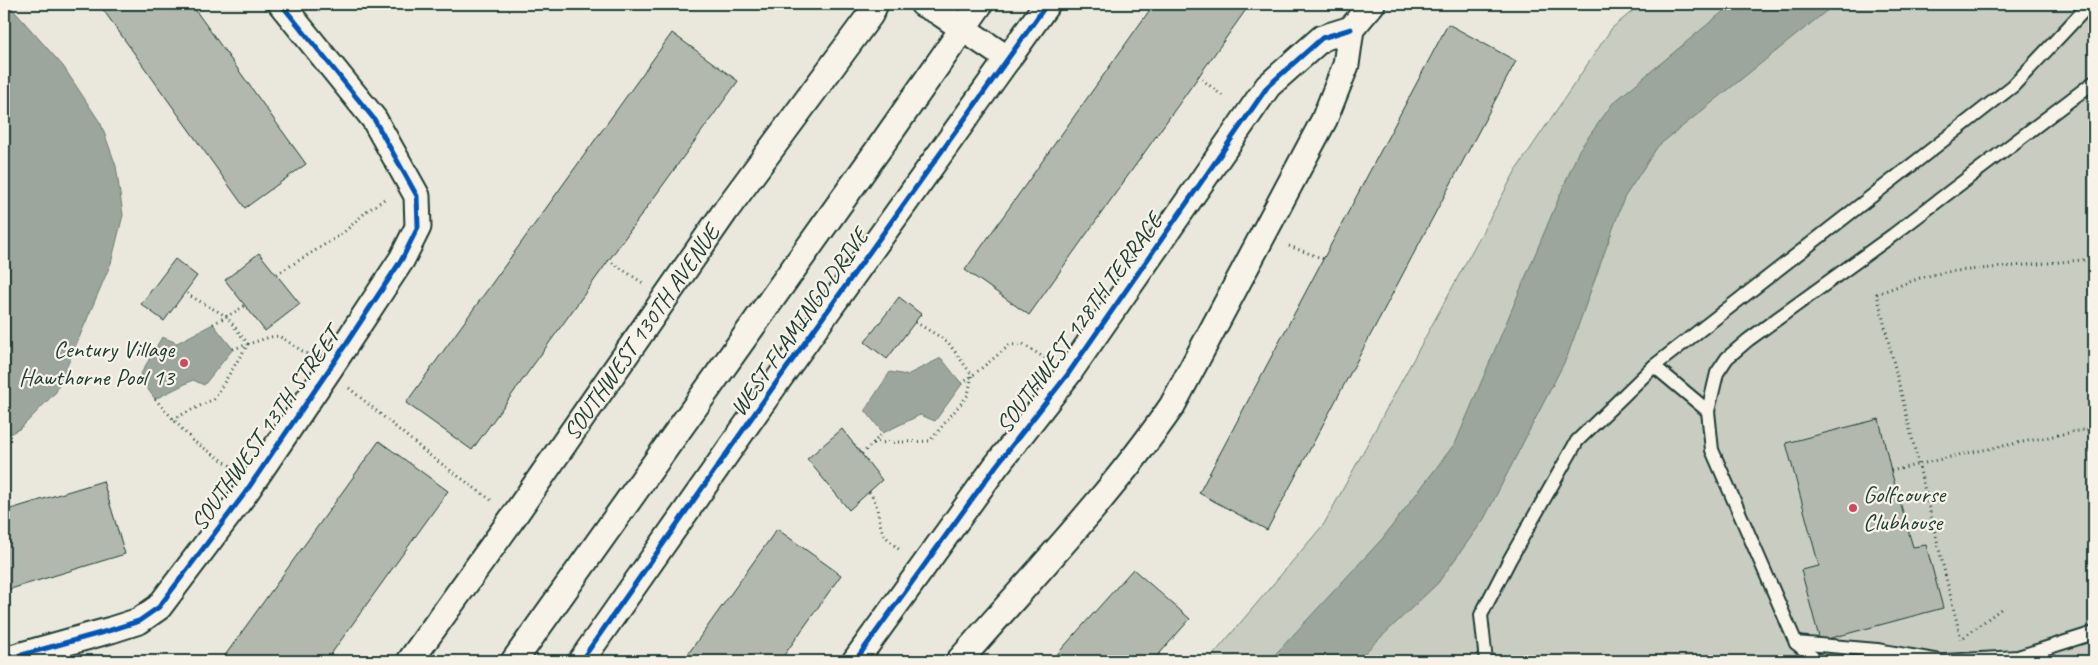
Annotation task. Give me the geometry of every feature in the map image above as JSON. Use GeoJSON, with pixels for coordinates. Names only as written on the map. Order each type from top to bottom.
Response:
{"type":"FeatureCollection","features":[{"type":"Feature","properties":{"kind":"street","name":"SOUTHWEST 13TH STREET"},"geometry":{"type":"LineString","coordinates":[[4,660],[111,630],[138,620],[159,606],[253,480],[402,259],[418,227],[417,196],[374,119],[281,4]]}},
{"type":"Feature","properties":{"kind":"street","name":"SOUTHWEST 130TH AVENUE"},"geometry":{"type":"LineString","coordinates":[[410,661],[514,516],[726,210],[870,15],[875,4]]}},
{"type":"Feature","properties":{"kind":"street"},"geometry":{"type":"LineString","coordinates":[[923,4],[1008,59]]}},
{"type":"Feature","properties":{"kind":"street","name":"WEST FLAMINGO DRIVE"},"geometry":{"type":"LineString","coordinates":[[514,661],[980,4]]}},
{"type":"Feature","properties":{"kind":"street","name":"WEST FLAMINGO DRIVE"},"geometry":{"type":"LineString","coordinates":[[581,661],[770,391],[1047,4]]}},
{"type":"Feature","properties":{"kind":"street"},"geometry":{"type":"LineString","coordinates":[[959,661],[1118,478],[1146,444],[1172,406],[1324,120],[1346,65],[1351,29],[1372,4]]}},
{"type":"Feature","properties":{"kind":"street","name":"SOUTHWEST 128TH TERRACE"},"geometry":{"type":"LineString","coordinates":[[856,661],[996,466],[1068,374],[1268,86],[1322,38],[1351,29]]}},
{"type":"Feature","properties":{"kind":"lane"},"geometry":{"type":"LineString","coordinates":[[1486,661],[1481,615],[1510,559],[1577,441],[1654,366],[2013,86],[2090,4]]}},
{"type":"Feature","properties":{"kind":"lane"},"geometry":{"type":"LineString","coordinates":[[1817,661],[1796,642],[1712,450],[1708,410],[1717,373],[1727,358],[1748,340],[1893,235],[2094,82]]}},
{"type":"Feature","properties":{"kind":"lane"},"geometry":{"type":"LineString","coordinates":[[1654,366],[1708,410]]}},
{"type":"Feature","properties":{"kind":"lane"},"geometry":{"type":"LineString","coordinates":[[1944,661],[2018,657],[2094,633]]}},
{"type":"Feature","properties":{"kind":"lane"},"geometry":{"type":"LineString","coordinates":[[1796,642],[1877,650],[1940,661]]}},
{"type":"Feature","properties":{"kind":"path"},"geometry":{"type":"LineString","coordinates":[[1198,76],[1246,116]]}},
{"type":"Feature","properties":{"kind":"path"},"geometry":{"type":"LineString","coordinates":[[277,274],[342,234],[367,211],[409,182]]}},
{"type":"Feature","properties":{"kind":"path"},"geometry":{"type":"LineString","coordinates":[[1263,236],[1324,259]]}},
{"type":"Feature","properties":{"kind":"path"},"geometry":{"type":"LineString","coordinates":[[1961,639],[1877,294],[1920,278],[1945,272],[2094,259]]}},
{"type":"Feature","properties":{"kind":"path"},"geometry":{"type":"LineString","coordinates":[[608,260],[665,298]]}},
{"type":"Feature","properties":{"kind":"path"},"geometry":{"type":"LineString","coordinates":[[185,293],[226,316],[248,344]]}},
{"type":"Feature","properties":{"kind":"path"},"geometry":{"type":"LineString","coordinates":[[212,324],[245,306]]}},
{"type":"Feature","properties":{"kind":"path"},"geometry":{"type":"LineString","coordinates":[[873,443],[930,441],[968,395],[972,375],[947,341],[915,322]]}},
{"type":"Feature","properties":{"kind":"path"},"geometry":{"type":"LineString","coordinates":[[233,349],[279,336],[328,370],[428,454],[514,516]]}},
{"type":"Feature","properties":{"kind":"path"},"geometry":{"type":"LineString","coordinates":[[173,419],[214,400],[248,344]]}},
{"type":"Feature","properties":{"kind":"path"},"geometry":{"type":"LineString","coordinates":[[962,384],[1010,345],[1024,344],[1068,374]]}},
{"type":"Feature","properties":{"kind":"path"},"geometry":{"type":"LineString","coordinates":[[155,399],[192,440],[253,480]]}},
{"type":"Feature","properties":{"kind":"path"},"geometry":{"type":"LineString","coordinates":[[1891,471],[2001,446],[2094,429]]}},
{"type":"Feature","properties":{"kind":"path"},"geometry":{"type":"LineString","coordinates":[[862,454],[883,433]]}},
{"type":"Feature","properties":{"kind":"path"},"geometry":{"type":"LineString","coordinates":[[868,492],[874,498],[882,530],[887,538],[923,568]]}},
{"type":"Feature","properties":{"kind":"path"},"geometry":{"type":"LineString","coordinates":[[1926,659],[1978,628],[2001,609]]}},
{"type":"Feature","properties":{"kind":"shaded area"},"geometry":{"type":"Polygon","coordinates":[[[4,4],[8,4],[63,66],[101,124],[116,166],[123,215],[111,263],[56,392],[21,428],[4,437],[4,4]]]}},
{"type":"Feature","properties":{"kind":"shaded area"},"geometry":{"type":"Polygon","coordinates":[[[1641,4],[2094,4],[2094,661],[1208,661],[1324,524],[1516,170],[1612,28],[1641,4]]]}},
{"type":"Feature","properties":{"kind":"shaded area"},"geometry":{"type":"Polygon","coordinates":[[[1732,4],[1835,4],[1658,146],[1624,198],[1567,357],[1484,519],[1438,583],[1356,661],[1269,661],[1382,539],[1456,442],[1579,150],[1613,103],[1732,4]]]}},
{"type":"Feature","properties":{"kind":"shaded area","name":"Century Village Hawthorne Pool 13"},"geometry":{"type":"Polygon","coordinates":[[[213,324],[233,349],[204,385],[193,380],[155,399],[139,377],[162,337],[177,343],[213,324]]]}},
{"type":"Feature","properties":{"kind":"shaded area"},"geometry":{"type":"Polygon","coordinates":[[[941,358],[962,384],[935,421],[920,415],[883,433],[865,410],[890,372],[907,375],[941,358]]]}},
{"type":"Feature","properties":{"kind":"building"},"geometry":{"type":"Polygon","coordinates":[[[99,4],[191,4],[306,164],[245,208],[99,4]]]}},
{"type":"Feature","properties":{"kind":"building"},"geometry":{"type":"Polygon","coordinates":[[[1154,4],[1250,4],[1029,315],[965,270],[1154,4]]]}},
{"type":"Feature","properties":{"kind":"building"},"geometry":{"type":"Polygon","coordinates":[[[1448,24],[1516,61],[1267,530],[1199,493],[1448,24]]]}},
{"type":"Feature","properties":{"kind":"building"},"geometry":{"type":"Polygon","coordinates":[[[672,33],[738,81],[472,450],[406,403],[672,33]]]}},
{"type":"Feature","properties":{"kind":"building"},"geometry":{"type":"Polygon","coordinates":[[[259,253],[300,304],[265,331],[225,280],[259,253]]]}},
{"type":"Feature","properties":{"kind":"building"},"geometry":{"type":"Polygon","coordinates":[[[175,259],[197,276],[164,321],[141,304],[175,259]]]}},
{"type":"Feature","properties":{"kind":"building"},"geometry":{"type":"Polygon","coordinates":[[[899,297],[921,314],[887,359],[865,342],[899,297]]]}},
{"type":"Feature","properties":{"kind":"building","name":"Golfcourse Clubhouse"},"geometry":{"type":"Polygon","coordinates":[[[1879,419],[1891,471],[1913,547],[1926,545],[1943,608],[1820,641],[1801,570],[1819,566],[1786,443],[1879,419]]]}},
{"type":"Feature","properties":{"kind":"building"},"geometry":{"type":"Polygon","coordinates":[[[842,429],[882,480],[849,510],[807,459],[842,429]]]}},
{"type":"Feature","properties":{"kind":"building"},"geometry":{"type":"Polygon","coordinates":[[[379,441],[448,491],[326,661],[221,661],[379,441]]]}},
{"type":"Feature","properties":{"kind":"building"},"geometry":{"type":"Polygon","coordinates":[[[103,481],[125,554],[4,591],[4,511],[103,481]]]}},
{"type":"Feature","properties":{"kind":"building"},"geometry":{"type":"Polygon","coordinates":[[[777,529],[841,575],[780,661],[683,661],[777,529]]]}},
{"type":"Feature","properties":{"kind":"building"},"geometry":{"type":"Polygon","coordinates":[[[1133,569],[1190,619],[1153,661],[1051,661],[1133,569]]]}},
{"type":"Feature","properties":{"kind":"cycle path"},"geometry":{"type":"LineString","coordinates":[[4,660],[139,621],[159,607],[245,493],[402,259],[418,227],[417,196],[374,119],[281,4]]}},
{"type":"Feature","properties":{"kind":"cycle path"},"geometry":{"type":"LineString","coordinates":[[581,661],[776,383],[1047,4]]}},
{"type":"Feature","properties":{"kind":"cycle path"},"geometry":{"type":"LineString","coordinates":[[855,661],[996,466],[1068,374],[1268,86],[1322,38],[1351,29]]}},
{"type":"Feature","properties":{"kind":"place","name":"Century Village Hawthorne Pool 13"},"geometry":{"type":"Point","coordinates":[184,363]}},
{"type":"Feature","properties":{"kind":"place","name":"Golfcourse Clubhouse"},"geometry":{"type":"Point","coordinates":[1853,508]}}]}
